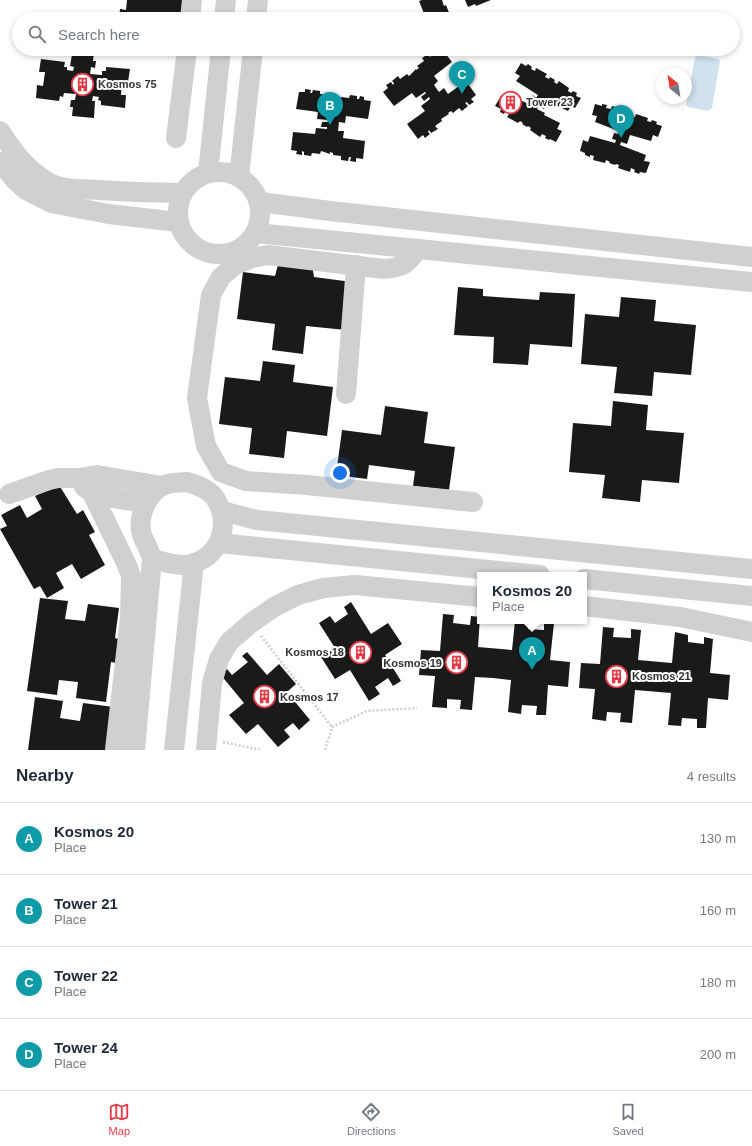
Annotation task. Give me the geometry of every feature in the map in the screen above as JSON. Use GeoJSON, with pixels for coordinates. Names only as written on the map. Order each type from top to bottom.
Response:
{"type":"FeatureCollection","features":[{"type":"Feature","properties":{"kind":"street"},"geometry":{"type":"LineString","coordinates":[[191,12],[192,0]]}},
{"type":"Feature","properties":{"kind":"street"},"geometry":{"type":"LineString","coordinates":[[225,12],[226,0]]}},
{"type":"Feature","properties":{"kind":"street"},"geometry":{"type":"LineString","coordinates":[[257,12],[258,0]]}},
{"type":"Feature","properties":{"kind":"street"},"geometry":{"type":"LineString","coordinates":[[176,138],[186,56]]}},
{"type":"Feature","properties":{"kind":"street"},"geometry":{"type":"LineString","coordinates":[[208,173],[220,56]]}},
{"type":"Feature","properties":{"kind":"street"},"geometry":{"type":"LineString","coordinates":[[239,177],[252,56]]}},
{"type":"Feature","properties":{"kind":"street"},"geometry":{"type":"LineString","coordinates":[[0,131],[20,159],[35,174],[51,183],[67,188],[87,190],[183,193]]}},
{"type":"Feature","properties":{"kind":"street"},"geometry":{"type":"LineString","coordinates":[[0,162],[15,180],[26,190],[51,203],[109,214],[178,222]]}},
{"type":"Feature","properties":{"kind":"street"},"geometry":{"type":"LineString","coordinates":[[224,172],[239,177],[252,187],[260,202],[261,218],[256,233],[245,246],[231,253],[215,255],[199,250],[187,239],[178,222],[178,209],[183,193],[193,181],[208,173],[224,172]]}},
{"type":"Feature","properties":{"kind":"street"},"geometry":{"type":"LineString","coordinates":[[260,202],[330,212],[752,257]]}},
{"type":"Feature","properties":{"kind":"street"},"geometry":{"type":"LineString","coordinates":[[256,233],[752,282]]}},
{"type":"Feature","properties":{"kind":"street"},"geometry":{"type":"LineString","coordinates":[[418,249],[403,266],[396,268],[384,269],[268,255],[252,258],[235,265],[221,277],[211,295],[197,398],[206,446],[221,472],[246,481],[308,485],[473,502]]}},
{"type":"Feature","properties":{"kind":"street"},"geometry":{"type":"LineString","coordinates":[[346,394],[356,265]]}},
{"type":"Feature","properties":{"kind":"street"},"geometry":{"type":"LineString","coordinates":[[85,485],[97,475],[162,486]]}},
{"type":"Feature","properties":{"kind":"street"},"geometry":{"type":"LineString","coordinates":[[10,494],[58,478],[85,485],[107,496],[146,503]]}},
{"type":"Feature","properties":{"kind":"street"},"geometry":{"type":"LineString","coordinates":[[135,750],[152,559],[150,549],[142,535],[141,519],[146,503],[162,486],[171,483],[187,482],[202,487],[215,497],[222,511],[224,528],[219,543],[208,556],[194,563],[178,565],[152,559]]}},
{"type":"Feature","properties":{"kind":"street"},"geometry":{"type":"LineString","coordinates":[[85,485],[127,565],[131,576],[130,618],[115,750]]}},
{"type":"Feature","properties":{"kind":"street"},"geometry":{"type":"LineString","coordinates":[[222,511],[257,520],[752,569]]}},
{"type":"Feature","properties":{"kind":"street"},"geometry":{"type":"LineString","coordinates":[[219,543],[510,572]]}},
{"type":"Feature","properties":{"kind":"street"},"geometry":{"type":"LineString","coordinates":[[174,750],[194,563]]}},
{"type":"Feature","properties":{"kind":"street"},"geometry":{"type":"LineString","coordinates":[[587,579],[744,595],[736,608],[733,627]]}},
{"type":"Feature","properties":{"kind":"street"},"geometry":{"type":"LineString","coordinates":[[207,744],[212,683],[219,659],[228,642],[274,607],[298,595],[323,588],[355,585],[477,597]]}},
{"type":"Feature","properties":{"kind":"street"},"geometry":{"type":"LineString","coordinates":[[587,606],[680,617],[752,632]]}},
{"type":"Feature","properties":{"kind":"street"},"geometry":{"type":"LineString","coordinates":[[182,680],[212,683]]}},
{"type":"Feature","properties":{"kind":"path"},"geometry":{"type":"LineString","coordinates":[[251,623],[332,727]]}},
{"type":"Feature","properties":{"kind":"path"},"geometry":{"type":"LineString","coordinates":[[325,750],[332,727],[367,711],[417,708]]}},
{"type":"Feature","properties":{"kind":"path"},"geometry":{"type":"LineString","coordinates":[[207,744],[261,750]]}},
{"type":"Feature","properties":{"kind":"water"},"geometry":{"type":"Polygon","coordinates":[[[697,56],[718,59],[720,61],[712,108],[708,111],[688,107],[686,105],[692,104],[692,74],[695,58],[697,56]]]}},
{"type":"Feature","properties":{"kind":"building"},"geometry":{"type":"Polygon","coordinates":[[[127,0],[183,0],[182,12],[120,12],[120,9],[126,10],[127,0]]]}},
{"type":"Feature","properties":{"kind":"building"},"geometry":{"type":"Polygon","coordinates":[[[442,0],[444,6],[446,5],[449,12],[423,12],[419,1],[442,0]]]}},
{"type":"Feature","properties":{"kind":"building"},"geometry":{"type":"Polygon","coordinates":[[[465,0],[491,0],[476,6],[475,4],[468,7],[465,0]]]}},
{"type":"Feature","properties":{"kind":"building","name":"Kosmos 75"},"geometry":{"type":"Polygon","coordinates":[[[72,56],[94,56],[93,61],[96,61],[95,68],[91,67],[90,74],[102,75],[102,71],[106,71],[106,67],[130,69],[128,82],[122,81],[121,95],[126,95],[125,108],[101,105],[101,101],[98,100],[99,97],[93,96],[92,101],[95,101],[94,118],[72,116],[73,107],[70,107],[71,100],[75,100],[76,94],[64,93],[63,97],[60,96],[59,101],[36,98],[37,85],[43,86],[45,72],[39,72],[41,59],[65,62],[64,67],[67,67],[67,70],[73,71],[74,67],[70,66],[72,56]]]}},
{"type":"Feature","properties":{"kind":"building"},"geometry":{"type":"Polygon","coordinates":[[[425,56],[447,56],[452,62],[434,76],[438,81],[434,85],[439,92],[444,88],[448,94],[466,81],[476,95],[471,99],[474,102],[469,105],[467,102],[465,103],[468,106],[462,111],[459,108],[453,113],[451,111],[435,126],[438,129],[431,133],[429,130],[428,132],[430,134],[425,138],[423,135],[418,139],[407,124],[425,111],[421,106],[430,99],[429,97],[424,101],[421,97],[426,93],[425,92],[416,98],[412,93],[394,106],[383,92],[388,88],[386,85],[391,82],[393,85],[394,83],[392,81],[398,76],[400,79],[407,74],[409,76],[419,68],[417,66],[424,61],[422,58],[425,56]]]}},
{"type":"Feature","properties":{"kind":"building","name":"Tower 23"},"geometry":{"type":"Polygon","coordinates":[[[521,63],[526,66],[528,64],[532,67],[531,69],[535,71],[536,68],[547,74],[545,77],[549,79],[550,77],[555,80],[554,82],[557,84],[559,81],[569,88],[568,91],[571,93],[573,91],[577,93],[576,96],[581,98],[575,108],[571,106],[568,111],[548,101],[544,109],[538,106],[537,109],[545,113],[544,115],[560,123],[557,129],[562,131],[556,142],[545,138],[546,136],[542,134],[540,137],[530,130],[531,128],[522,124],[523,123],[520,121],[518,123],[507,117],[509,114],[500,112],[501,109],[495,106],[501,96],[506,99],[509,94],[532,106],[533,103],[530,101],[533,95],[536,98],[538,95],[516,81],[520,76],[515,73],[521,63]]]}},
{"type":"Feature","properties":{"kind":"building"},"geometry":{"type":"Polygon","coordinates":[[[305,89],[311,90],[310,93],[312,93],[313,90],[320,91],[320,94],[328,95],[328,98],[332,97],[341,100],[341,97],[349,98],[350,95],[357,96],[357,99],[359,99],[360,96],[364,97],[364,100],[371,101],[368,119],[346,116],[345,123],[339,122],[338,131],[344,131],[343,138],[365,141],[363,159],[356,158],[356,162],[350,161],[351,157],[349,157],[348,161],[341,160],[341,156],[333,155],[333,153],[330,152],[330,154],[321,151],[320,154],[312,153],[311,156],[304,155],[304,152],[302,151],[302,155],[296,154],[297,151],[291,150],[293,132],[315,134],[316,128],[327,129],[327,127],[321,127],[322,122],[328,122],[328,120],[317,119],[318,112],[296,109],[299,92],[305,92],[305,89]]]}},
{"type":"Feature","properties":{"kind":"building"},"geometry":{"type":"Polygon","coordinates":[[[595,104],[602,106],[602,104],[607,105],[606,108],[611,109],[612,106],[623,109],[622,113],[626,114],[627,112],[635,117],[636,114],[648,118],[647,121],[651,122],[652,120],[657,122],[656,124],[662,126],[658,137],[653,135],[651,141],[630,135],[627,144],[621,142],[620,145],[646,155],[644,161],[650,162],[646,173],[640,172],[639,174],[634,172],[635,170],[631,168],[630,172],[618,168],[619,165],[609,163],[610,162],[606,160],[605,163],[593,160],[594,156],[590,155],[590,157],[580,151],[583,140],[588,142],[590,136],[615,143],[616,140],[612,139],[614,133],[618,134],[619,131],[595,122],[597,116],[592,115],[595,104]]]}},
{"type":"Feature","properties":{"kind":"building"},"geometry":{"type":"Polygon","coordinates":[[[279,261],[312,264],[314,277],[352,282],[346,330],[306,326],[303,354],[272,350],[275,324],[237,319],[243,272],[275,276],[279,261]]]}},
{"type":"Feature","properties":{"kind":"building"},"geometry":{"type":"Polygon","coordinates":[[[458,287],[483,289],[483,296],[539,300],[540,292],[575,294],[572,347],[530,344],[528,365],[493,363],[494,337],[454,335],[458,287]]]}},
{"type":"Feature","properties":{"kind":"building"},"geometry":{"type":"Polygon","coordinates":[[[621,297],[656,300],[654,321],[696,325],[691,375],[654,372],[652,396],[614,393],[617,367],[581,364],[585,314],[619,317],[621,297]]]}},
{"type":"Feature","properties":{"kind":"building"},"geometry":{"type":"Polygon","coordinates":[[[263,361],[295,365],[293,382],[333,387],[327,436],[287,431],[284,458],[249,454],[252,428],[219,424],[225,377],[260,381],[263,361]]]}},
{"type":"Feature","properties":{"kind":"building"},"geometry":{"type":"Polygon","coordinates":[[[613,401],[648,405],[646,430],[684,433],[679,483],[642,480],[640,502],[602,498],[605,475],[569,472],[573,423],[611,426],[613,401]]]}},
{"type":"Feature","properties":{"kind":"building"},"geometry":{"type":"Polygon","coordinates":[[[385,406],[428,412],[424,443],[455,447],[449,490],[413,486],[415,471],[369,465],[367,479],[336,475],[342,430],[381,435],[385,406]]]}},
{"type":"Feature","properties":{"kind":"building"},"geometry":{"type":"Polygon","coordinates":[[[59,485],[77,514],[83,510],[95,532],[89,535],[105,565],[81,579],[72,564],[56,573],[64,588],[47,598],[40,586],[34,589],[0,529],[7,526],[1,515],[20,505],[27,518],[42,509],[35,496],[59,485]]]}},
{"type":"Feature","properties":{"kind":"building"},"geometry":{"type":"Polygon","coordinates":[[[40,598],[68,601],[65,619],[85,621],[88,604],[119,608],[115,638],[119,639],[116,663],[111,662],[106,702],[76,698],[78,682],[59,680],[57,695],[27,691],[40,598]]]}},
{"type":"Feature","properties":{"kind":"building","name":"Kosmos 18"},"geometry":{"type":"Polygon","coordinates":[[[351,602],[371,634],[388,623],[402,644],[385,655],[401,681],[393,686],[388,678],[375,687],[380,694],[369,701],[350,670],[335,679],[321,657],[335,648],[319,623],[330,616],[335,623],[348,614],[344,607],[351,602]]]}},
{"type":"Feature","properties":{"kind":"building"},"geometry":{"type":"Polygon","coordinates":[[[443,614],[454,615],[453,623],[470,625],[471,616],[477,617],[477,624],[480,624],[478,647],[512,650],[515,624],[528,624],[528,629],[544,630],[544,624],[554,624],[550,660],[570,662],[568,687],[548,685],[546,715],[536,715],[537,706],[522,705],[521,714],[508,712],[511,680],[493,678],[475,677],[472,710],[460,709],[461,700],[447,699],[447,708],[432,707],[435,676],[419,675],[421,650],[440,651],[443,614]]]}},
{"type":"Feature","properties":{"kind":"building"},"geometry":{"type":"Polygon","coordinates":[[[603,627],[614,628],[613,637],[631,638],[631,629],[641,630],[638,660],[672,663],[675,632],[688,635],[688,642],[704,644],[704,637],[713,639],[710,673],[730,675],[728,700],[708,698],[706,728],[697,728],[697,719],[682,718],[681,726],[668,725],[671,693],[635,690],[632,723],[620,722],[621,713],[607,712],[606,721],[592,719],[595,689],[579,688],[581,663],[600,664],[603,627]]]}},
{"type":"Feature","properties":{"kind":"building","name":"Kosmos 17"},"geometry":{"type":"Polygon","coordinates":[[[247,652],[267,675],[279,664],[296,684],[287,692],[310,720],[299,730],[293,723],[284,730],[290,737],[278,747],[258,724],[246,734],[229,715],[244,703],[220,674],[227,669],[232,675],[248,662],[242,656],[247,652]]]}},
{"type":"Feature","properties":{"kind":"building"},"geometry":{"type":"Polygon","coordinates":[[[35,697],[63,701],[60,718],[80,721],[83,703],[114,707],[112,750],[28,750],[35,697]]]}},
{"type":"Feature","properties":{"kind":"place","name":"Kosmos 75"},"geometry":{"type":"Point","coordinates":[83,84]}},
{"type":"Feature","properties":{"kind":"place","name":"Tower 22"},"geometry":{"type":"Point","coordinates":[462,94]}},
{"type":"Feature","properties":{"kind":"place","name":"Tower 23"},"geometry":{"type":"Point","coordinates":[511,102]}},
{"type":"Feature","properties":{"kind":"place","name":"Tower 21"},"geometry":{"type":"Point","coordinates":[330,125]}},
{"type":"Feature","properties":{"kind":"place","name":"Tower 24"},"geometry":{"type":"Point","coordinates":[621,138]}},
{"type":"Feature","properties":{"kind":"place","name":"Kosmos 18"},"geometry":{"type":"Point","coordinates":[360,652]}},
{"type":"Feature","properties":{"kind":"place","name":"Kosmos 19"},"geometry":{"type":"Point","coordinates":[457,663]}},
{"type":"Feature","properties":{"kind":"place","name":"Kosmos 20"},"geometry":{"type":"Point","coordinates":[532,670]}},
{"type":"Feature","properties":{"kind":"place","name":"Kosmos 21"},"geometry":{"type":"Point","coordinates":[617,676]}},
{"type":"Feature","properties":{"kind":"place","name":"Kosmos 17"},"geometry":{"type":"Point","coordinates":[265,697]}}]}
